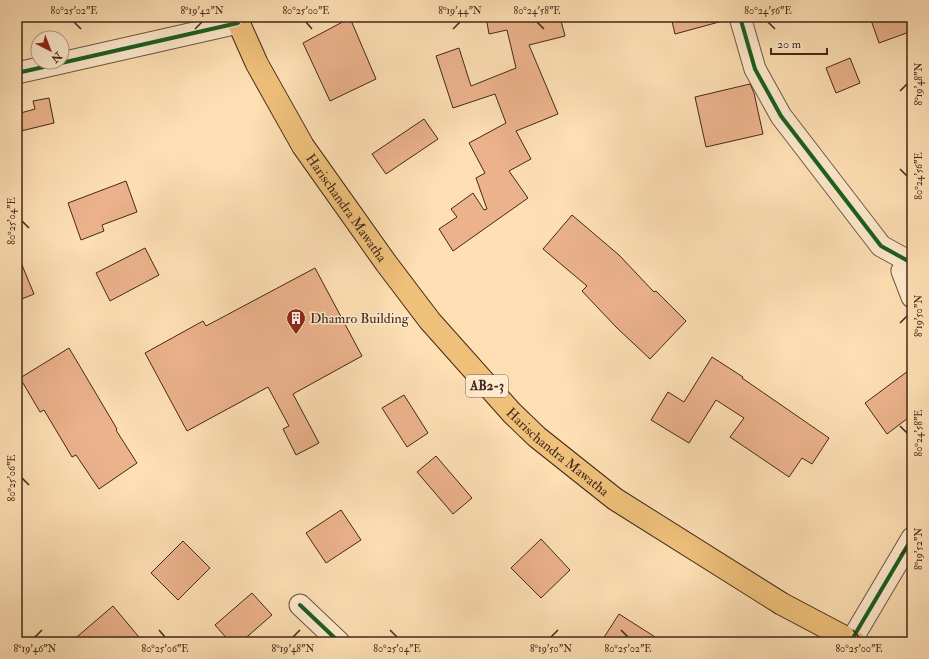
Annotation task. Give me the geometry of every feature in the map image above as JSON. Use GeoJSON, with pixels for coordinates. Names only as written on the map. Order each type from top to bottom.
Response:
{"type":"FeatureCollection","features":[{"type":"Feature","properties":{"kind":"main road","name":"Harischandra Mawatha"},"geometry":{"type":"LineString","coordinates":[[237,20],[257,64],[308,152],[386,263],[430,321],[512,413],[537,437],[615,499],[782,604],[852,641]]}},
{"type":"Feature","properties":{"kind":"street"},"geometry":{"type":"LineString","coordinates":[[740,17],[755,69],[781,116],[881,246],[911,261],[902,271],[912,297]]}},
{"type":"Feature","properties":{"kind":"street"},"geometry":{"type":"LineString","coordinates":[[17,73],[237,20]]}},
{"type":"Feature","properties":{"kind":"street"},"geometry":{"type":"LineString","coordinates":[[852,641],[912,538]]}},
{"type":"Feature","properties":{"kind":"street"},"geometry":{"type":"LineString","coordinates":[[300,605],[339,642]]}},
{"type":"Feature","properties":{"kind":"building"},"geometry":{"type":"Polygon","coordinates":[[[486,17],[560,17],[565,36],[529,45],[558,114],[516,131],[531,159],[509,171],[528,198],[453,251],[439,229],[457,217],[451,209],[473,193],[484,210],[487,209],[476,178],[485,173],[469,143],[506,123],[495,94],[453,108],[436,56],[459,48],[471,86],[516,68],[507,30],[489,34],[486,17]]]}},
{"type":"Feature","properties":{"kind":"building"},"geometry":{"type":"Polygon","coordinates":[[[671,17],[718,17],[719,22],[675,34],[671,17]]]}},
{"type":"Feature","properties":{"kind":"building"},"geometry":{"type":"Polygon","coordinates":[[[870,17],[912,17],[912,31],[879,43],[870,17]]]}},
{"type":"Feature","properties":{"kind":"building"},"geometry":{"type":"Polygon","coordinates":[[[350,18],[376,79],[330,101],[303,43],[350,18]]]}},
{"type":"Feature","properties":{"kind":"building"},"geometry":{"type":"Polygon","coordinates":[[[850,58],[860,83],[836,93],[826,68],[850,58]]]}},
{"type":"Feature","properties":{"kind":"building"},"geometry":{"type":"Polygon","coordinates":[[[750,84],[754,93],[763,134],[706,147],[695,97],[750,84]]]}},
{"type":"Feature","properties":{"kind":"building"},"geometry":{"type":"Polygon","coordinates":[[[49,98],[54,123],[17,132],[17,114],[35,109],[33,101],[49,98]]]}},
{"type":"Feature","properties":{"kind":"building"},"geometry":{"type":"Polygon","coordinates":[[[424,119],[438,139],[386,174],[372,154],[424,119]]]}},
{"type":"Feature","properties":{"kind":"building"},"geometry":{"type":"Polygon","coordinates":[[[126,181],[137,212],[102,225],[104,231],[81,240],[68,203],[126,181]]]}},
{"type":"Feature","properties":{"kind":"building"},"geometry":{"type":"Polygon","coordinates":[[[572,215],[619,255],[654,292],[656,291],[686,321],[650,359],[616,327],[582,291],[587,286],[543,249],[572,215]]]}},
{"type":"Feature","properties":{"kind":"building"},"geometry":{"type":"Polygon","coordinates":[[[145,248],[159,275],[110,301],[96,273],[145,248]]]}},
{"type":"Feature","properties":{"kind":"building"},"geometry":{"type":"Polygon","coordinates":[[[17,253],[34,294],[17,301],[17,253]]]}},
{"type":"Feature","properties":{"kind":"building"},"geometry":{"type":"Polygon","coordinates":[[[315,268],[362,356],[293,394],[319,443],[296,455],[283,429],[289,426],[268,387],[187,431],[145,353],[203,321],[206,326],[315,268]]]}},
{"type":"Feature","properties":{"kind":"building"},"geometry":{"type":"Polygon","coordinates":[[[69,348],[117,429],[116,430],[137,463],[99,489],[76,455],[72,457],[44,410],[40,412],[20,378],[69,348]]]}},
{"type":"Feature","properties":{"kind":"building"},"geometry":{"type":"Polygon","coordinates":[[[712,357],[743,377],[742,378],[829,438],[812,464],[802,458],[789,477],[730,437],[744,418],[716,400],[689,443],[651,420],[668,392],[684,402],[712,357]]]}},
{"type":"Feature","properties":{"kind":"building"},"geometry":{"type":"Polygon","coordinates":[[[912,368],[912,415],[887,434],[865,403],[912,368]]]}},
{"type":"Feature","properties":{"kind":"building"},"geometry":{"type":"Polygon","coordinates":[[[404,395],[428,433],[407,447],[382,408],[404,395]]]}},
{"type":"Feature","properties":{"kind":"building"},"geometry":{"type":"Polygon","coordinates":[[[436,456],[472,498],[453,514],[417,472],[436,456]]]}},
{"type":"Feature","properties":{"kind":"building"},"geometry":{"type":"Polygon","coordinates":[[[341,510],[361,540],[326,563],[306,533],[341,510]]]}},
{"type":"Feature","properties":{"kind":"building"},"geometry":{"type":"Polygon","coordinates":[[[541,539],[570,570],[541,598],[511,568],[541,539]]]}},
{"type":"Feature","properties":{"kind":"building"},"geometry":{"type":"Polygon","coordinates":[[[183,541],[210,568],[178,600],[151,573],[183,541]]]}},
{"type":"Feature","properties":{"kind":"building"},"geometry":{"type":"Polygon","coordinates":[[[252,593],[272,615],[241,642],[230,642],[215,625],[252,593]]]}},
{"type":"Feature","properties":{"kind":"building"},"geometry":{"type":"Polygon","coordinates":[[[113,606],[143,642],[71,642],[113,606]]]}},
{"type":"Feature","properties":{"kind":"building"},"geometry":{"type":"Polygon","coordinates":[[[619,614],[663,642],[601,642],[619,614]]]}},
{"type":"Feature","properties":{"kind":"cycle path"},"geometry":{"type":"LineString","coordinates":[[740,17],[755,69],[781,116],[881,246],[910,262]]}},
{"type":"Feature","properties":{"kind":"cycle path"},"geometry":{"type":"LineString","coordinates":[[17,73],[238,23]]}},
{"type":"Feature","properties":{"kind":"cycle path"},"geometry":{"type":"LineString","coordinates":[[851,641],[912,538]]}},
{"type":"Feature","properties":{"kind":"cycle path"},"geometry":{"type":"LineString","coordinates":[[300,605],[339,642]]}},
{"type":"Feature","properties":{"kind":"place","name":"Dhamro Building"},"geometry":{"type":"Point","coordinates":[296,335]}}]}
